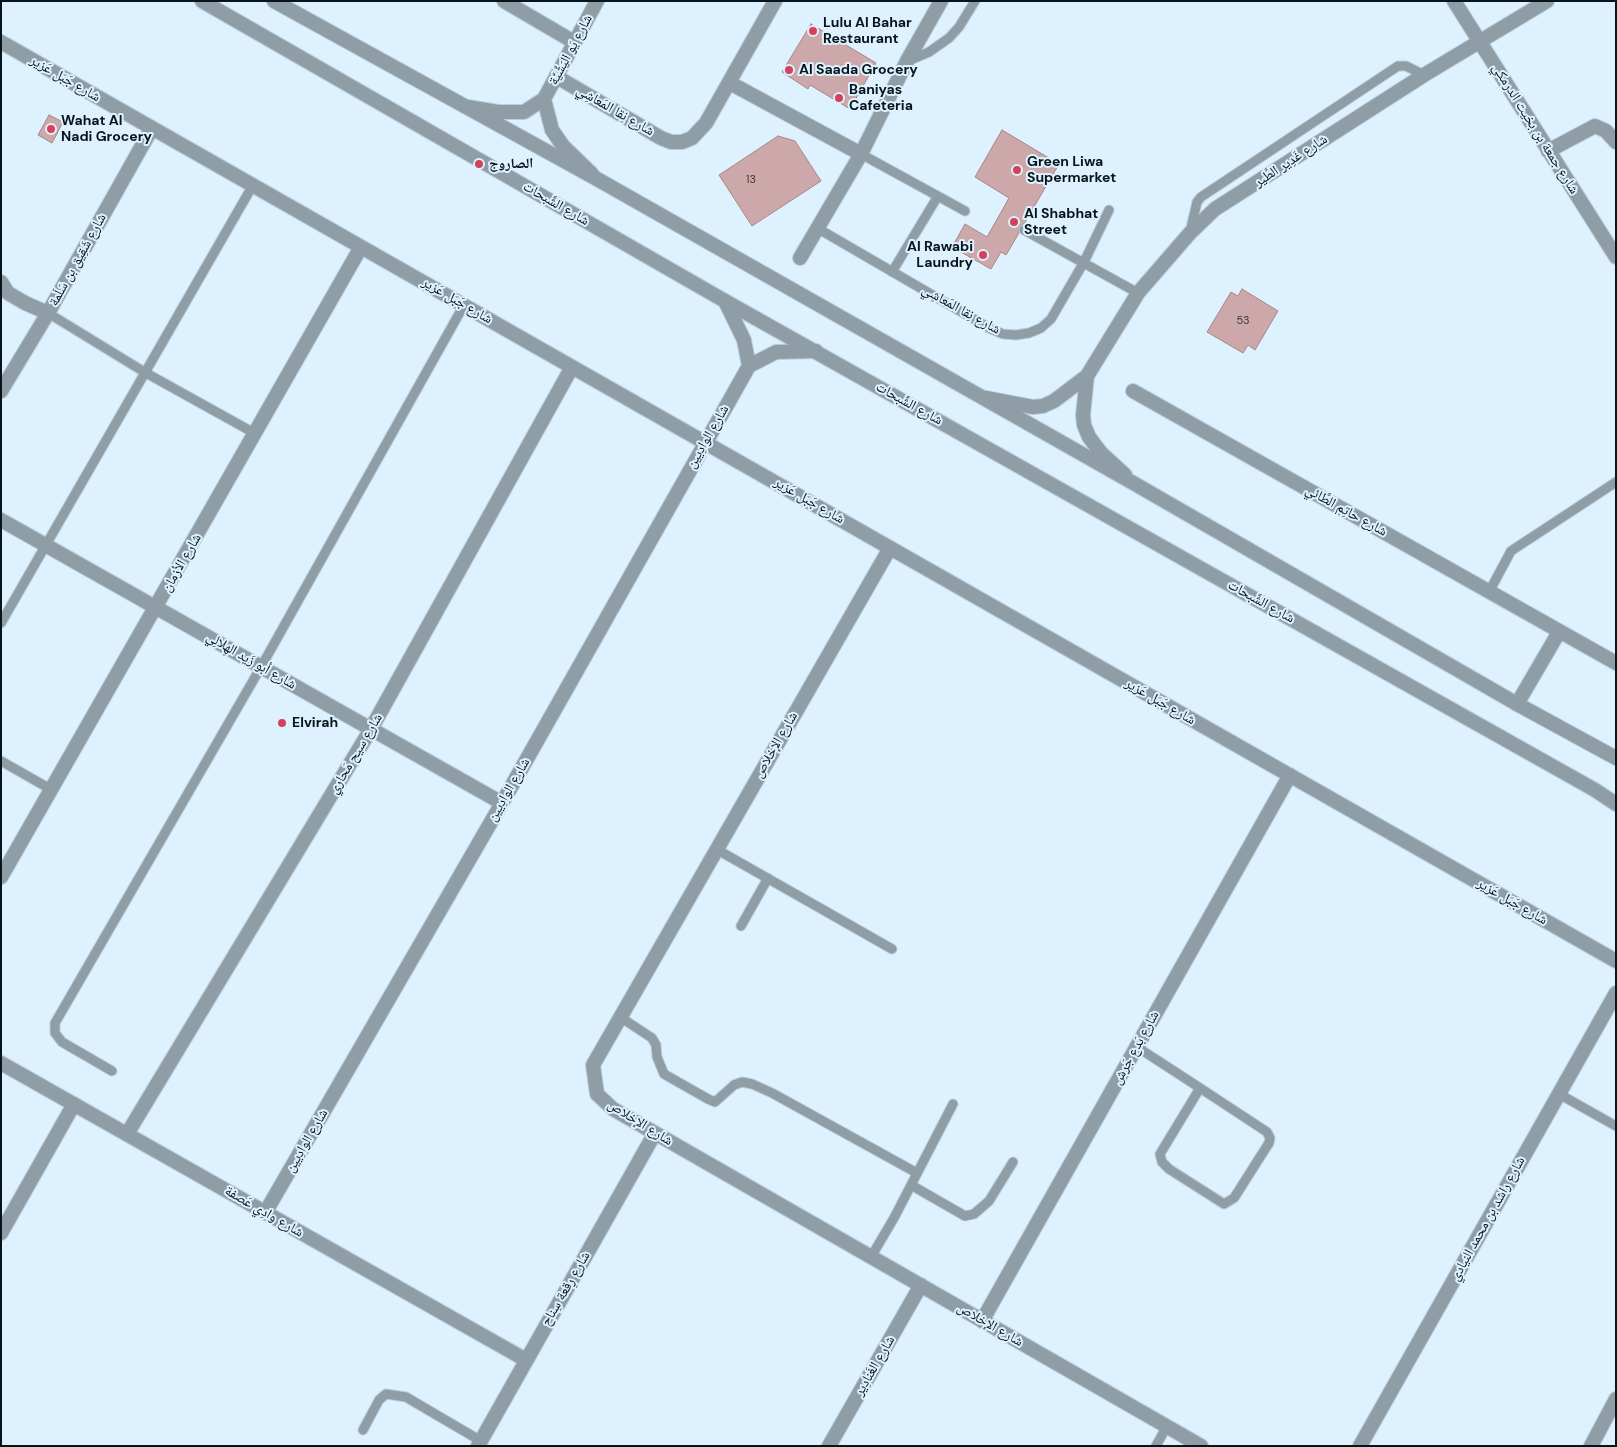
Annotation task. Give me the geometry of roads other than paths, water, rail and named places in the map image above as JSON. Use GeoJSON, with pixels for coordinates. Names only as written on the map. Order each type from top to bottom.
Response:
{"type":"FeatureCollection","features":[{"type":"Feature","properties":{"kind":"street","name":"شارع الشَّبحات"},"geometry":{"type":"LineString","coordinates":[[202,1],[725,302],[816,351],[1595,790],[1616,804]]}},
{"type":"Feature","properties":{"kind":"street"},"geometry":{"type":"LineString","coordinates":[[274,1],[597,178],[1517,704],[1616,758]]}},
{"type":"Feature","properties":{"kind":"street"},"geometry":{"type":"LineString","coordinates":[[504,1],[574,42]]}},
{"type":"Feature","properties":{"kind":"street","name":"شارع يَو اليَشِّيَّة"},"geometry":{"type":"LineString","coordinates":[[465,106],[498,112],[524,112],[544,99],[597,1]]}},
{"type":"Feature","properties":{"kind":"street","name":"شارع نِقا المَعاشِي"},"geometry":{"type":"LineString","coordinates":[[556,77],[661,138],[671,142],[682,142],[692,138],[700,131],[730,83],[775,1]]}},
{"type":"Feature","properties":{"kind":"street"},"geometry":{"type":"LineString","coordinates":[[800,258],[861,154],[907,61],[941,1]]}},
{"type":"Feature","properties":{"kind":"street","name":"شارع جمعة بن بخيت الدرمكي"},"geometry":{"type":"LineString","coordinates":[[1454,1],[1616,257]]}},
{"type":"Feature","properties":{"kind":"street","name":"شارع غَدِير الطَّير"},"geometry":{"type":"LineString","coordinates":[[980,397],[1033,407],[1043,406],[1054,401],[1087,376],[1138,293],[1190,233],[1216,209],[1424,75],[1547,1]]}},
{"type":"Feature","properties":{"kind":"street","name":"شارع جَبَل عَزير"},"geometry":{"type":"LineString","coordinates":[[1,42],[1616,961]]}},
{"type":"Feature","properties":{"kind":"street"},"geometry":{"type":"LineString","coordinates":[[730,83],[861,154]]}},
{"type":"Feature","properties":{"kind":"street","name":"شارع يَو اليَشِّيَّة"},"geometry":{"type":"LineString","coordinates":[[544,99],[552,130],[563,146],[597,178]]}},
{"type":"Feature","properties":{"kind":"street"},"geometry":{"type":"LineString","coordinates":[[1548,151],[1595,126],[1606,131],[1616,142]]}},
{"type":"Feature","properties":{"kind":"street","name":"شارع شَقِيق بن سَلَمة"},"geometry":{"type":"LineString","coordinates":[[1,391],[48,313],[152,128]]}},
{"type":"Feature","properties":{"kind":"street","name":"شارع الأزمان"},"geometry":{"type":"LineString","coordinates":[[1,877],[157,608],[362,247]]}},
{"type":"Feature","properties":{"kind":"street"},"geometry":{"type":"LineString","coordinates":[[1,282],[8,293],[48,313]]}},
{"type":"Feature","properties":{"kind":"street"},"geometry":{"type":"LineString","coordinates":[[725,302],[744,340],[749,366],[776,352],[816,351]]}},
{"type":"Feature","properties":{"kind":"street","name":"شارع سيح مَحاري"},"geometry":{"type":"LineString","coordinates":[[127,1134],[371,729],[572,366]]}},
{"type":"Feature","properties":{"kind":"street","name":"شارع الوادِيين"},"geometry":{"type":"LineString","coordinates":[[266,1213],[502,803],[749,366]]}},
{"type":"Feature","properties":{"kind":"street","name":"شارع غَدِير الطَّير"},"geometry":{"type":"LineString","coordinates":[[1087,376],[1083,414],[1084,425],[1089,437],[1101,454],[1135,484]]}},
{"type":"Feature","properties":{"kind":"street","name":"شارع حاتِم الطَّائي"},"geometry":{"type":"LineString","coordinates":[[1133,390],[1616,663]]}},
{"type":"Feature","properties":{"kind":"street","name":"شارع أبو زَيد الهِلالِي"},"geometry":{"type":"LineString","coordinates":[[1,520],[502,803]]}},
{"type":"Feature","properties":{"kind":"street","name":"شارع الإخلاص"},"geometry":{"type":"LineString","coordinates":[[890,548],[593,1065],[596,1094],[613,1109],[1201,1446]]}},
{"type":"Feature","properties":{"kind":"street"},"geometry":{"type":"LineString","coordinates":[[1517,704],[1559,632]]}},
{"type":"Feature","properties":{"kind":"street","name":"شارع بَدع جَرش"},"geometry":{"type":"LineString","coordinates":[[982,1321],[1290,775]]}},
{"type":"Feature","properties":{"kind":"street","name":"شارع راشد بن محمد النيادي"},"geometry":{"type":"LineString","coordinates":[[1360,1446],[1616,993]]}},
{"type":"Feature","properties":{"kind":"street","name":"شارع وادِي عَصفة"},"geometry":{"type":"LineString","coordinates":[[1,1063],[526,1360]]}},
{"type":"Feature","properties":{"kind":"street"},"geometry":{"type":"LineString","coordinates":[[1,1233],[74,1104]]}},
{"type":"Feature","properties":{"kind":"street","name":"شارع رِقعة سِناح"},"geometry":{"type":"LineString","coordinates":[[480,1444],[655,1133]]}},
{"type":"Feature","properties":{"kind":"street","name":"شارع الغَنادِير"},"geometry":{"type":"LineString","coordinates":[[829,1446],[921,1285]]}},
{"type":"Feature","properties":{"kind":"street"},"geometry":{"type":"LineString","coordinates":[[1591,1446],[1616,1399]]}},
{"type":"Feature","properties":{"kind":"lane"},"geometry":{"type":"LineString","coordinates":[[907,61],[929,52],[949,38],[959,27],[975,1]]}},
{"type":"Feature","properties":{"kind":"lane"},"geometry":{"type":"LineString","coordinates":[[1190,233],[1201,197],[1398,66],[1406,66],[1424,75]]}},
{"type":"Feature","properties":{"kind":"lane"},"geometry":{"type":"LineString","coordinates":[[861,154],[965,211]]}},
{"type":"Feature","properties":{"kind":"lane"},"geometry":{"type":"LineString","coordinates":[[1,623],[253,185]]}},
{"type":"Feature","properties":{"kind":"lane"},"geometry":{"type":"LineString","coordinates":[[892,272],[938,196]]}},
{"type":"Feature","properties":{"kind":"lane","name":"شارع نِقا المَعاشِي"},"geometry":{"type":"LineString","coordinates":[[817,228],[990,329],[1003,334],[1016,335],[1029,333],[1041,328],[1050,319],[1084,262],[1109,210]]}},
{"type":"Feature","properties":{"kind":"lane"},"geometry":{"type":"LineString","coordinates":[[1024,230],[1138,293]]}},
{"type":"Feature","properties":{"kind":"lane"},"geometry":{"type":"LineString","coordinates":[[112,1071],[62,1042],[55,1033],[55,1023],[261,667],[464,305]]}},
{"type":"Feature","properties":{"kind":"lane"},"geometry":{"type":"LineString","coordinates":[[48,313],[146,373],[256,434]]}},
{"type":"Feature","properties":{"kind":"lane"},"geometry":{"type":"LineString","coordinates":[[1489,592],[1511,551],[1616,482]]}},
{"type":"Feature","properties":{"kind":"lane"},"geometry":{"type":"LineString","coordinates":[[1,761],[52,790]]}},
{"type":"Feature","properties":{"kind":"lane"},"geometry":{"type":"LineString","coordinates":[[716,849],[892,949]]}},
{"type":"Feature","properties":{"kind":"lane"},"geometry":{"type":"LineString","coordinates":[[741,926],[768,878]]}},
{"type":"Feature","properties":{"kind":"lane"},"geometry":{"type":"LineString","coordinates":[[620,1017],[652,1038],[656,1045],[657,1057],[664,1074],[708,1100],[715,1102],[734,1085],[742,1082],[752,1084],[772,1093],[917,1174]]}},
{"type":"Feature","properties":{"kind":"lane"},"geometry":{"type":"LineString","coordinates":[[1137,1047],[1200,1088],[1267,1132],[1270,1138],[1269,1143],[1234,1198],[1224,1204],[1169,1169],[1162,1162],[1160,1154],[1200,1088]]}},
{"type":"Feature","properties":{"kind":"lane"},"geometry":{"type":"LineString","coordinates":[[1559,1094],[1614,1122]]}},
{"type":"Feature","properties":{"kind":"lane"},"geometry":{"type":"LineString","coordinates":[[871,1257],[953,1104]]}},
{"type":"Feature","properties":{"kind":"lane"},"geometry":{"type":"LineString","coordinates":[[911,1185],[965,1216],[974,1214],[989,1200],[1013,1162]]}},
{"type":"Feature","properties":{"kind":"lane"},"geometry":{"type":"LineString","coordinates":[[364,1430],[379,1400],[386,1394],[406,1397],[480,1444]]}},
{"type":"Feature","properties":{"kind":"lane"},"geometry":{"type":"LineString","coordinates":[[1156,1446],[1167,1426]]}},
{"type":"Feature","properties":{"kind":"place","name":"Lulu Al Bahar Restaurant"},"geometry":{"type":"Point","coordinates":[813,31]}},
{"type":"Feature","properties":{"kind":"place","name":"Al Saada Grocery"},"geometry":{"type":"Point","coordinates":[789,70]}},
{"type":"Feature","properties":{"kind":"place","name":"Baniyas Cafeteria"},"geometry":{"type":"Point","coordinates":[839,98]}},
{"type":"Feature","properties":{"kind":"place","name":"Wahat Al Nadi Grocery"},"geometry":{"type":"Point","coordinates":[51,129]}},
{"type":"Feature","properties":{"kind":"place","name":"الصاروج"},"geometry":{"type":"Point","coordinates":[479,164]}},
{"type":"Feature","properties":{"kind":"place","name":"Green Liwa Supermarket"},"geometry":{"type":"Point","coordinates":[1017,170]}},
{"type":"Feature","properties":{"kind":"place","name":"Al Shabhat Street"},"geometry":{"type":"Point","coordinates":[1014,222]}},
{"type":"Feature","properties":{"kind":"place","name":"Al Rawabi Laundry"},"geometry":{"type":"Point","coordinates":[983,255]}},
{"type":"Feature","properties":{"kind":"place","name":"Elvirah"},"geometry":{"type":"Point","coordinates":[282,723]}}]}
